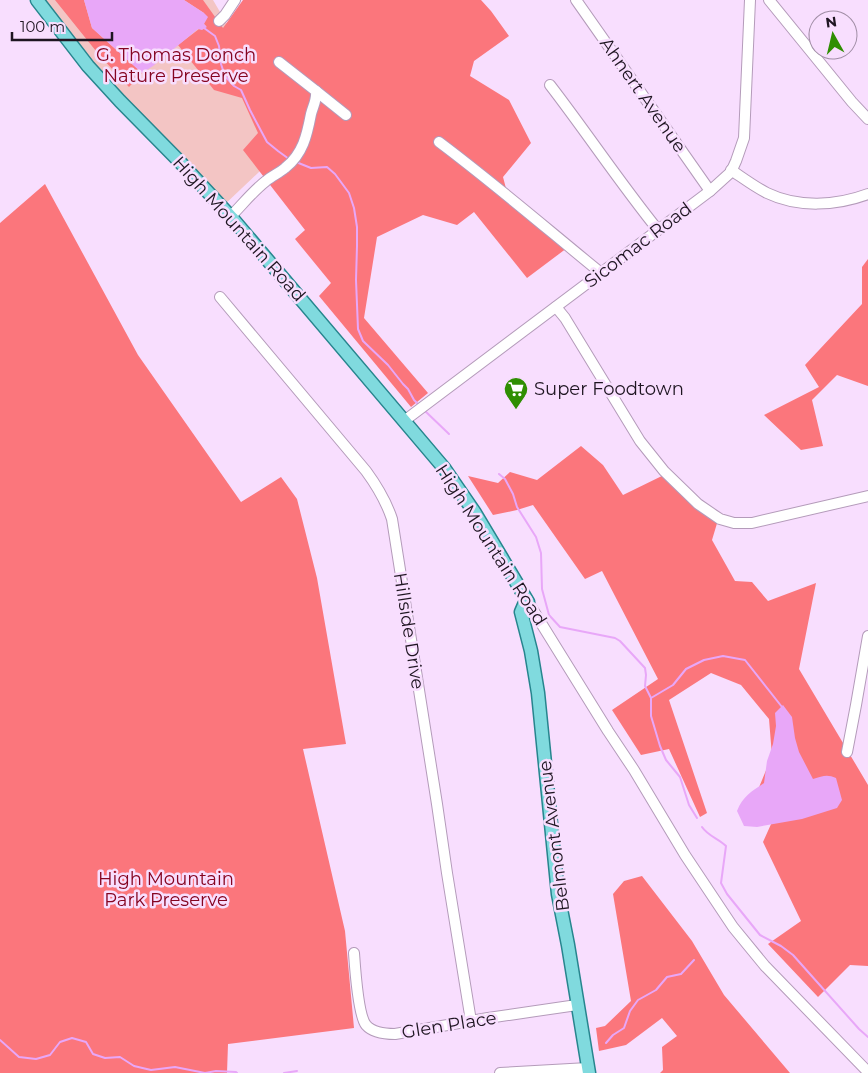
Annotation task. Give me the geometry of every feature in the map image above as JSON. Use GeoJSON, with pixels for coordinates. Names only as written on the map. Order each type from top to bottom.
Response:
{"type":"FeatureCollection","features":[{"type":"Feature","properties":{"kind":"main road","name":"High Mountain Road"},"geometry":{"type":"LineString","coordinates":[[37,0],[98,77],[230,216],[444,468],[475,513],[528,602]]}},
{"type":"Feature","properties":{"kind":"main road","name":"Belmont Avenue"},"geometry":{"type":"LineString","coordinates":[[528,602],[524,605],[521,612],[531,651],[538,693],[558,894],[588,1070]]}},
{"type":"Feature","properties":{"kind":"street"},"geometry":{"type":"LineString","coordinates":[[219,21],[226,15],[235,0]]}},
{"type":"Feature","properties":{"kind":"street","name":"Ahnert Avenue"},"geometry":{"type":"LineString","coordinates":[[576,0],[710,191]]}},
{"type":"Feature","properties":{"kind":"street","name":"Sicomac Road"},"geometry":{"type":"LineString","coordinates":[[404,421],[725,178],[736,161],[744,138],[750,0]]}},
{"type":"Feature","properties":{"kind":"street"},"geometry":{"type":"LineString","coordinates":[[770,0],[852,102],[868,118]]}},
{"type":"Feature","properties":{"kind":"street"},"geometry":{"type":"LineString","coordinates":[[279,62],[346,115]]}},
{"type":"Feature","properties":{"kind":"street"},"geometry":{"type":"LineString","coordinates":[[550,85],[658,230]]}},
{"type":"Feature","properties":{"kind":"street"},"geometry":{"type":"LineString","coordinates":[[230,216],[266,181],[293,161],[302,150],[316,98],[316,91]]}},
{"type":"Feature","properties":{"kind":"street"},"geometry":{"type":"LineString","coordinates":[[439,142],[520,205],[600,274]]}},
{"type":"Feature","properties":{"kind":"street"},"geometry":{"type":"LineString","coordinates":[[731,170],[764,192],[800,203],[822,204],[868,194]]}},
{"type":"Feature","properties":{"kind":"street","name":"Hillside Drive"},"geometry":{"type":"LineString","coordinates":[[220,297],[366,471],[382,494],[389,510],[392,519],[471,1021]]}},
{"type":"Feature","properties":{"kind":"street"},"geometry":{"type":"LineString","coordinates":[[556,307],[566,318],[646,449],[664,471],[698,504],[720,519],[734,523],[752,523],[868,496]]}},
{"type":"Feature","properties":{"kind":"street","name":"High Mountain Road"},"geometry":{"type":"LineString","coordinates":[[528,602],[685,855],[733,927],[765,966],[868,1072]]}},
{"type":"Feature","properties":{"kind":"street"},"geometry":{"type":"LineString","coordinates":[[847,752],[868,636]]}},
{"type":"Feature","properties":{"kind":"street","name":"Glen Place"},"geometry":{"type":"LineString","coordinates":[[354,953],[359,1001],[363,1019],[367,1026],[380,1032],[395,1034],[577,1005]]}},
{"type":"Feature","properties":{"kind":"street"},"geometry":{"type":"LineString","coordinates":[[500,1073],[588,1070]]}},
{"type":"Feature","properties":{"kind":"green space","name":"G. Thomas Donch Nature Preserve"},"geometry":{"type":"Polygon","coordinates":[[[37,0],[213,0],[240,46],[300,133],[222,207],[37,0]]]}},
{"type":"Feature","properties":{"kind":"green space"},"geometry":{"type":"Polygon","coordinates":[[[55,0],[84,0],[92,28],[142,73],[129,87],[100,56],[55,0]]]}},
{"type":"Feature","properties":{"kind":"green space"},"geometry":{"type":"Polygon","coordinates":[[[184,0],[203,0],[223,28],[243,0],[481,0],[509,36],[474,61],[470,76],[509,100],[531,143],[503,177],[508,196],[567,248],[527,278],[474,212],[457,225],[423,215],[377,237],[364,318],[428,393],[411,407],[319,296],[331,283],[295,239],[305,230],[243,150],[258,133],[242,98],[214,90],[178,45],[206,26],[204,24],[204,13],[184,0]]]}},
{"type":"Feature","properties":{"kind":"green space","name":"High Mountain Park Preserve"},"geometry":{"type":"Polygon","coordinates":[[[45,184],[138,355],[241,502],[281,477],[297,499],[317,578],[346,744],[303,749],[345,931],[354,1028],[228,1044],[227,1073],[0,1073],[0,223],[45,184]]]}},
{"type":"Feature","properties":{"kind":"green space"},"geometry":{"type":"Polygon","coordinates":[[[868,259],[868,386],[837,375],[812,400],[823,446],[801,450],[764,415],[819,387],[805,365],[862,304],[862,267],[868,259]]]}},
{"type":"Feature","properties":{"kind":"green space"},"geometry":{"type":"Polygon","coordinates":[[[581,446],[603,465],[623,495],[668,473],[718,520],[712,540],[735,581],[752,582],[768,601],[816,583],[799,669],[868,785],[868,966],[850,965],[818,997],[768,944],[801,921],[763,842],[772,822],[750,809],[772,756],[769,719],[741,685],[711,673],[669,700],[707,813],[700,817],[669,749],[641,755],[612,710],[658,679],[602,571],[585,579],[533,505],[493,515],[468,476],[498,483],[510,472],[537,480],[581,446]]]}},
{"type":"Feature","properties":{"kind":"green space"},"geometry":{"type":"Polygon","coordinates":[[[642,876],[692,941],[724,995],[790,1073],[660,1073],[663,1070],[662,1047],[677,1036],[662,1018],[626,1045],[599,1051],[596,1028],[605,1026],[631,1001],[613,894],[624,881],[642,876]]]}},
{"type":"Feature","properties":{"kind":"shaded area"},"geometry":{"type":"Polygon","coordinates":[[[84,0],[184,0],[208,17],[204,24],[207,27],[202,30],[198,29],[142,73],[92,28],[84,0]]]}},
{"type":"Feature","properties":{"kind":"shaded area"},"geometry":{"type":"Polygon","coordinates":[[[783,705],[792,717],[799,752],[813,779],[825,776],[836,778],[842,800],[837,808],[802,819],[757,827],[744,826],[737,811],[745,798],[764,783],[767,761],[773,744],[776,726],[775,713],[783,705]]]}},
{"type":"Feature","properties":{"kind":"waterway"},"geometry":{"type":"LineString","coordinates":[[204,28],[215,36],[225,76],[234,86],[241,90],[267,142],[289,159]]}},
{"type":"Feature","properties":{"kind":"waterway"},"geometry":{"type":"LineString","coordinates":[[296,162],[311,168],[327,167],[335,174],[349,193],[357,227],[356,280],[358,329],[363,341],[388,365],[419,405]]}},
{"type":"Feature","properties":{"kind":"waterway"},"geometry":{"type":"LineString","coordinates":[[424,410],[449,434]]}},
{"type":"Feature","properties":{"kind":"waterway"},"geometry":{"type":"LineString","coordinates":[[499,474],[505,479],[517,507],[536,537],[541,553],[542,589],[549,615],[560,627],[615,638],[645,668],[645,686],[651,698],[651,716],[660,746],[666,760],[680,777],[689,805],[697,818]]}},
{"type":"Feature","properties":{"kind":"waterway"},"geometry":{"type":"LineString","coordinates":[[651,698],[673,685],[686,669],[704,660],[723,656],[745,660],[782,707]]}},
{"type":"Feature","properties":{"kind":"waterway"},"geometry":{"type":"LineString","coordinates":[[702,827],[707,833],[726,846],[721,883],[727,894],[760,935],[793,955],[868,1037]]}},
{"type":"Feature","properties":{"kind":"waterway"},"geometry":{"type":"LineString","coordinates":[[606,1043],[613,1035],[624,1028],[630,1011],[638,1000],[656,990],[667,977],[681,974],[694,960]]}},
{"type":"Feature","properties":{"kind":"waterway"},"geometry":{"type":"LineString","coordinates":[[0,1040],[19,1057],[36,1059],[50,1055],[60,1042],[72,1038],[86,1042],[93,1054],[105,1058],[120,1057],[134,1066],[151,1070],[175,1067],[205,1073],[216,1071],[237,1073]]}},
{"type":"Feature","properties":{"kind":"waterway"},"geometry":{"type":"LineString","coordinates":[[284,1073],[297,1071]]}},
{"type":"Feature","properties":{"kind":"place","name":"Super Foodtown"},"geometry":{"type":"Point","coordinates":[516,410]}}]}
